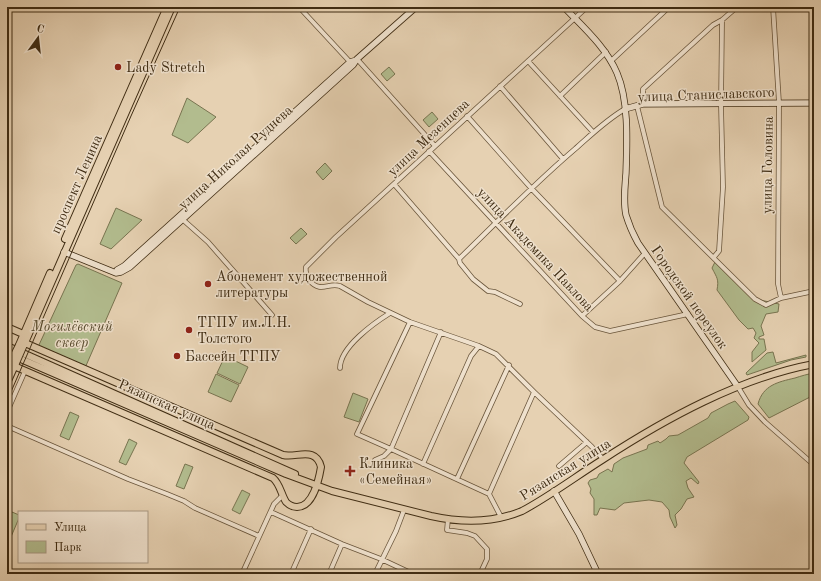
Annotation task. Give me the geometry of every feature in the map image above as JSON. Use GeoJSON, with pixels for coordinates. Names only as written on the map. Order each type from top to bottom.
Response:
{"type":"FeatureCollection","features":[{"type":"Feature","properties":{"kind":"main road","name":"проспект Ленина"},"geometry":{"type":"LineString","coordinates":[[22,345],[23,334],[172,7]]}},
{"type":"Feature","properties":{"kind":"main road","name":"проспект Ленина"},"geometry":{"type":"LineString","coordinates":[[7,383],[14,363],[164,8]]}},
{"type":"Feature","properties":{"kind":"main road"},"geometry":{"type":"LineString","coordinates":[[7,327],[23,334]]}},
{"type":"Feature","properties":{"kind":"main road"},"geometry":{"type":"LineString","coordinates":[[22,345],[283,455],[289,456],[303,454],[314,456],[320,462],[321,467],[311,498],[304,506],[300,507],[289,505],[276,481],[262,464]]}},
{"type":"Feature","properties":{"kind":"main road","name":"Рязанская улица"},"geometry":{"type":"LineString","coordinates":[[7,346],[288,470],[316,485]]}},
{"type":"Feature","properties":{"kind":"main road","name":"Рязанская улица"},"geometry":{"type":"LineString","coordinates":[[7,353],[262,464],[332,491],[448,520],[479,521],[501,517],[522,510],[677,415],[738,387],[767,376],[814,364]]}},
{"type":"Feature","properties":{"kind":"main road","name":"проспект Ленина"},"geometry":{"type":"LineString","coordinates":[[7,372],[14,363]]}},
{"type":"Feature","properties":{"kind":"main road"},"geometry":{"type":"LineString","coordinates":[[14,363],[25,371],[273,478]]}},
{"type":"Feature","properties":{"kind":"street"},"geometry":{"type":"LineString","coordinates":[[299,7],[350,62]]}},
{"type":"Feature","properties":{"kind":"street","name":"улица Николая Руднева"},"geometry":{"type":"LineString","coordinates":[[62,251],[116,273],[125,268],[294,120],[357,60],[416,7]]}},
{"type":"Feature","properties":{"kind":"street","name":"улица Станиславского"},"geometry":{"type":"LineString","coordinates":[[564,7],[606,52],[618,75],[625,109],[640,105],[814,103]]}},
{"type":"Feature","properties":{"kind":"street","name":"улица Мезенцева"},"geometry":{"type":"LineString","coordinates":[[390,313],[340,286],[320,287],[312,283],[305,272],[306,267],[336,237],[586,7]]}},
{"type":"Feature","properties":{"kind":"street"},"geometry":{"type":"LineString","coordinates":[[611,61],[669,7]]}},
{"type":"Feature","properties":{"kind":"street"},"geometry":{"type":"LineString","coordinates":[[737,7],[722,20],[713,25],[643,89],[640,105],[662,207],[755,299],[766,305],[781,298],[814,291]]}},
{"type":"Feature","properties":{"kind":"street","name":"улица Головина"},"geometry":{"type":"LineString","coordinates":[[773,7],[779,103],[778,284],[781,298]]}},
{"type":"Feature","properties":{"kind":"street"},"geometry":{"type":"LineString","coordinates":[[714,257],[719,251],[723,187],[721,105],[722,20]]}},
{"type":"Feature","properties":{"kind":"street"},"geometry":{"type":"LineString","coordinates":[[560,96],[606,52]]}},
{"type":"Feature","properties":{"kind":"street","name":"улица Николая Руднева"},"geometry":{"type":"LineString","coordinates":[[181,218],[350,62],[357,60]]}},
{"type":"Feature","properties":{"kind":"street"},"geometry":{"type":"LineString","coordinates":[[357,60],[435,146]]}},
{"type":"Feature","properties":{"kind":"street"},"geometry":{"type":"LineString","coordinates":[[528,61],[593,132]]}},
{"type":"Feature","properties":{"kind":"street"},"geometry":{"type":"LineString","coordinates":[[500,86],[563,159]]}},
{"type":"Feature","properties":{"kind":"street"},"geometry":{"type":"LineString","coordinates":[[459,259],[531,188],[563,159],[593,132],[625,109]]}},
{"type":"Feature","properties":{"kind":"street","name":"Городской переулок"},"geometry":{"type":"LineString","coordinates":[[625,109],[627,148],[625,199],[626,215],[638,243],[749,405],[765,422],[814,465]]}},
{"type":"Feature","properties":{"kind":"street"},"geometry":{"type":"LineString","coordinates":[[467,116],[531,188],[620,281]]}},
{"type":"Feature","properties":{"kind":"street","name":"улица Академика Павлова"},"geometry":{"type":"LineString","coordinates":[[429,151],[582,316],[595,327],[610,331],[688,314]]}},
{"type":"Feature","properties":{"kind":"street"},"geometry":{"type":"LineString","coordinates":[[394,184],[459,259],[460,263],[473,279],[488,291],[495,292],[520,304]]}},
{"type":"Feature","properties":{"kind":"street"},"geometry":{"type":"LineString","coordinates":[[181,218],[208,242],[272,315]]}},
{"type":"Feature","properties":{"kind":"street"},"geometry":{"type":"LineString","coordinates":[[582,316],[620,281],[645,253]]}},
{"type":"Feature","properties":{"kind":"street"},"geometry":{"type":"LineString","coordinates":[[340,368],[340,363],[349,346],[353,344],[365,330],[390,313],[410,322],[479,346],[496,354],[509,365],[534,392],[603,459]]}},
{"type":"Feature","properties":{"kind":"street"},"geometry":{"type":"LineString","coordinates":[[410,322],[357,434],[489,494],[501,517]]}},
{"type":"Feature","properties":{"kind":"street"},"geometry":{"type":"LineString","coordinates":[[375,460],[384,456],[390,449],[441,332]]}},
{"type":"Feature","properties":{"kind":"street"},"geometry":{"type":"LineString","coordinates":[[423,464],[471,356],[479,346]]}},
{"type":"Feature","properties":{"kind":"street"},"geometry":{"type":"LineString","coordinates":[[457,480],[509,365]]}},
{"type":"Feature","properties":{"kind":"street"},"geometry":{"type":"LineString","coordinates":[[7,412],[25,371]]}},
{"type":"Feature","properties":{"kind":"street"},"geometry":{"type":"LineString","coordinates":[[489,494],[534,392]]}},
{"type":"Feature","properties":{"kind":"street"},"geometry":{"type":"LineString","coordinates":[[7,426],[128,479],[167,494],[259,536]]}},
{"type":"Feature","properties":{"kind":"street"},"geometry":{"type":"LineString","coordinates":[[559,466],[587,442]]}},
{"type":"Feature","properties":{"kind":"street"},"geometry":{"type":"LineString","coordinates":[[554,491],[579,534],[598,574]]}},
{"type":"Feature","properties":{"kind":"street"},"geometry":{"type":"LineString","coordinates":[[242,574],[274,504],[283,495]]}},
{"type":"Feature","properties":{"kind":"street"},"geometry":{"type":"LineString","coordinates":[[375,574],[404,510]]}},
{"type":"Feature","properties":{"kind":"street"},"geometry":{"type":"LineString","coordinates":[[271,512],[414,574]]}},
{"type":"Feature","properties":{"kind":"street"},"geometry":{"type":"LineString","coordinates":[[448,520],[446,530],[467,533],[474,536],[487,549],[488,559],[480,574]]}},
{"type":"Feature","properties":{"kind":"street"},"geometry":{"type":"LineString","coordinates":[[291,574],[311,529]]}},
{"type":"Feature","properties":{"kind":"street"},"geometry":{"type":"LineString","coordinates":[[329,574],[342,544]]}},
{"type":"Feature","properties":{"kind":"green space"},"geometry":{"type":"Polygon","coordinates":[[[389,67],[395,74],[387,81],[381,74],[389,67]]]}},
{"type":"Feature","properties":{"kind":"green space"},"geometry":{"type":"Polygon","coordinates":[[[187,98],[216,117],[188,143],[172,135],[187,98]]]}},
{"type":"Feature","properties":{"kind":"green space"},"geometry":{"type":"Polygon","coordinates":[[[432,112],[438,119],[429,127],[423,120],[432,112]]]}},
{"type":"Feature","properties":{"kind":"green space"},"geometry":{"type":"Polygon","coordinates":[[[325,163],[332,171],[323,180],[316,172],[325,163]]]}},
{"type":"Feature","properties":{"kind":"green space"},"geometry":{"type":"Polygon","coordinates":[[[116,208],[142,220],[111,249],[100,244],[116,208]]]}},
{"type":"Feature","properties":{"kind":"green space"},"geometry":{"type":"Polygon","coordinates":[[[301,228],[307,234],[296,244],[290,238],[301,228]]]}},
{"type":"Feature","properties":{"kind":"green space"},"geometry":{"type":"Polygon","coordinates":[[[716,260],[755,299],[779,304],[778,312],[766,314],[761,326],[764,335],[759,337],[759,339],[764,339],[766,350],[752,362],[752,352],[759,343],[754,338],[756,333],[753,328],[748,329],[739,320],[717,290],[718,283],[712,268],[716,260]]]}},
{"type":"Feature","properties":{"kind":"green space","name":"Могилёвский сквер"},"geometry":{"type":"Polygon","coordinates":[[[78,264],[122,283],[85,368],[38,347],[76,265],[78,264]]]}},
{"type":"Feature","properties":{"kind":"green space"},"geometry":{"type":"Polygon","coordinates":[[[773,352],[776,363],[806,355],[806,357],[791,360],[747,375],[746,373],[767,353],[773,352]]]}},
{"type":"Feature","properties":{"kind":"green space"},"geometry":{"type":"Polygon","coordinates":[[[225,356],[248,367],[240,384],[217,373],[225,356]]]}},
{"type":"Feature","properties":{"kind":"green space"},"geometry":{"type":"Polygon","coordinates":[[[814,373],[814,395],[769,418],[758,404],[764,392],[772,385],[814,373]]]}},
{"type":"Feature","properties":{"kind":"green space"},"geometry":{"type":"Polygon","coordinates":[[[216,374],[239,385],[231,402],[208,392],[216,374]]]}},
{"type":"Feature","properties":{"kind":"green space"},"geometry":{"type":"Polygon","coordinates":[[[353,393],[368,399],[359,422],[344,417],[353,393]]]}},
{"type":"Feature","properties":{"kind":"green space"},"geometry":{"type":"Polygon","coordinates":[[[735,401],[749,417],[748,420],[687,457],[684,463],[699,482],[698,484],[691,478],[686,481],[688,488],[694,497],[687,499],[675,515],[677,525],[675,528],[670,517],[669,510],[662,502],[649,500],[624,503],[615,510],[600,508],[597,515],[594,515],[594,499],[590,493],[591,489],[588,483],[590,480],[597,478],[599,474],[608,469],[612,472],[614,464],[623,458],[647,449],[648,445],[658,441],[660,443],[669,436],[678,435],[708,418],[711,413],[735,401]]]}},
{"type":"Feature","properties":{"kind":"green space"},"geometry":{"type":"Polygon","coordinates":[[[70,412],[79,416],[69,440],[60,436],[70,412]]]}},
{"type":"Feature","properties":{"kind":"green space"},"geometry":{"type":"Polygon","coordinates":[[[129,439],[137,443],[126,465],[119,462],[129,439]]]}},
{"type":"Feature","properties":{"kind":"green space"},"geometry":{"type":"Polygon","coordinates":[[[185,464],[193,467],[184,489],[176,486],[185,464]]]}},
{"type":"Feature","properties":{"kind":"green space"},"geometry":{"type":"Polygon","coordinates":[[[242,490],[250,494],[240,514],[232,510],[242,490]]]}},
{"type":"Feature","properties":{"kind":"green space"},"geometry":{"type":"Polygon","coordinates":[[[12,512],[18,515],[18,520],[8,544],[7,524],[12,512]]]}},
{"type":"Feature","properties":{"kind":"tram line"},"geometry":{"type":"LineString","coordinates":[[7,401],[180,7]]}},
{"type":"Feature","properties":{"kind":"place","name":"Lady Stretch"},"geometry":{"type":"Point","coordinates":[118,67]}},
{"type":"Feature","properties":{"kind":"place","name":"Абонемент художественной литературы"},"geometry":{"type":"Point","coordinates":[208,284]}},
{"type":"Feature","properties":{"kind":"place","name":"ТГПУ им.Л.Н. Толстого"},"geometry":{"type":"Point","coordinates":[189,330]}},
{"type":"Feature","properties":{"kind":"place","name":"Бассейн ТГПУ"},"geometry":{"type":"Point","coordinates":[177,356]}},
{"type":"Feature","properties":{"kind":"place","name":"Клиника «Семейная»"},"geometry":{"type":"Point","coordinates":[350,471]}}]}
